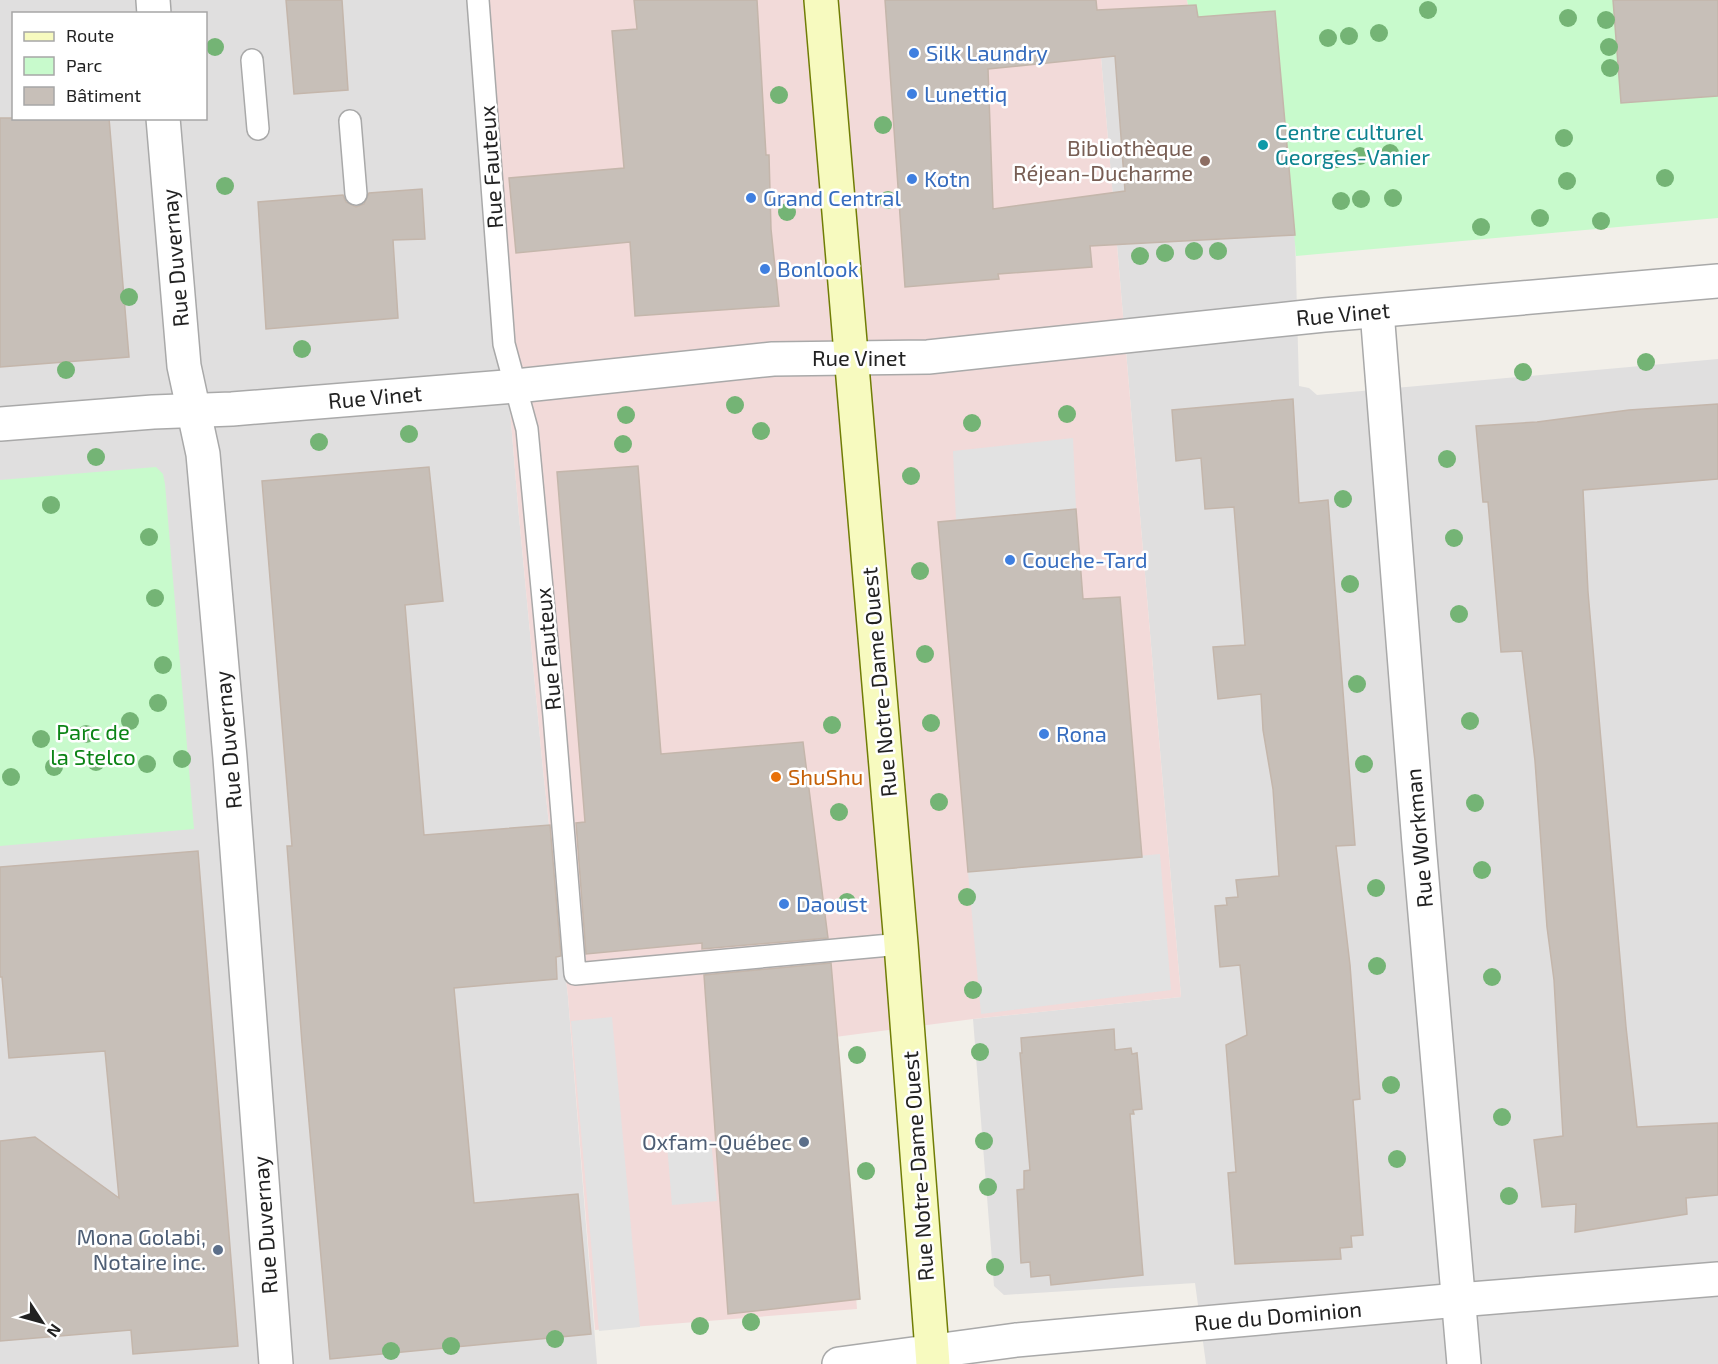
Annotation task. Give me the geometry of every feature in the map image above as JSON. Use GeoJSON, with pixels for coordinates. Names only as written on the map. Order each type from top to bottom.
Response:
{"type":"FeatureCollection","features":[{"type":"Feature","properties":{"kind":"main road","name":"Rue Notre-Dame Ouest"},"geometry":{"type":"LineString","coordinates":[[821,0],[901,944],[932,1358]]}},
{"type":"Feature","properties":{"kind":"street","name":"Rue Duvernay"},"geometry":{"type":"LineString","coordinates":[[163,120],[184,366],[203,454],[228,735],[276,1364]]}},
{"type":"Feature","properties":{"kind":"street","name":"Rue Vinet"},"geometry":{"type":"LineString","coordinates":[[0,424],[232,409],[516,386],[773,359],[928,357],[1377,311],[1718,281]]}},
{"type":"Feature","properties":{"kind":"street","name":"Rue Workman"},"geometry":{"type":"LineString","coordinates":[[1377,311],[1464,1364]]}},
{"type":"Feature","properties":{"kind":"street","name":"Rue du Dominion"},"geometry":{"type":"LineString","coordinates":[[839,1364],[932,1358],[1016,1340],[1718,1279]]}},
{"type":"Feature","properties":{"kind":"lane","name":"Rue Fauteux"},"geometry":{"type":"LineString","coordinates":[[478,0],[504,344],[528,441],[575,974],[901,944]]}},
{"type":"Feature","properties":{"kind":"lane"},"geometry":{"type":"LineString","coordinates":[[252,60],[258,129]]}},
{"type":"Feature","properties":{"kind":"lane"},"geometry":{"type":"LineString","coordinates":[[350,121],[356,194]]}},
{"type":"Feature","properties":{"kind":"shaded area"},"geometry":{"type":"Polygon","coordinates":[[[0,0],[476,0],[518,506],[543,770],[568,997],[597,1364],[0,1364],[0,0]]]}},
{"type":"Feature","properties":{"kind":"shaded area"},"geometry":{"type":"Polygon","coordinates":[[[476,0],[1187,0],[1188,5],[1097,10],[1181,997],[973,1019],[835,1037],[857,1309],[595,1330],[568,997],[543,770],[518,506],[476,0]]]}},
{"type":"Feature","properties":{"kind":"shaded area"},"geometry":{"type":"Polygon","coordinates":[[[1196,5],[1198,17],[1275,11],[1295,235],[1299,386],[1309,388],[1317,395],[1718,359],[1718,1364],[1206,1364],[1195,1283],[1004,1295],[994,1286],[973,1019],[1181,997],[1097,10],[1196,5]]]}},
{"type":"Feature","properties":{"kind":"shaded area"},"geometry":{"type":"Polygon","coordinates":[[[1073,438],[1076,509],[956,520],[953,451],[1073,438]]]}},
{"type":"Feature","properties":{"kind":"shaded area"},"geometry":{"type":"Polygon","coordinates":[[[1160,854],[1171,990],[981,1014],[968,872],[1160,854]]]}},
{"type":"Feature","properties":{"kind":"shaded area"},"geometry":{"type":"Polygon","coordinates":[[[612,1017],[640,1327],[599,1331],[571,1021],[612,1017]]]}},
{"type":"Feature","properties":{"kind":"shaded area"},"geometry":{"type":"Polygon","coordinates":[[[711,1140],[717,1201],[672,1205],[667,1145],[711,1140]]]}},
{"type":"Feature","properties":{"kind":"green space"},"geometry":{"type":"Polygon","coordinates":[[[1187,0],[1718,0],[1718,218],[1296,256],[1275,11],[1198,17],[1196,5],[1188,5],[1187,0]]]}},
{"type":"Feature","properties":{"kind":"green space","name":"Parc de la Stelco"},"geometry":{"type":"Polygon","coordinates":[[[156,467],[163,474],[165,484],[194,829],[0,846],[0,480],[156,467]]]}},
{"type":"Feature","properties":{"kind":"building"},"geometry":{"type":"Polygon","coordinates":[[[286,0],[342,0],[348,90],[294,94],[286,0]]]}},
{"type":"Feature","properties":{"kind":"building"},"geometry":{"type":"Polygon","coordinates":[[[634,0],[757,0],[766,155],[769,155],[771,229],[779,306],[635,316],[630,242],[516,253],[509,178],[624,168],[612,31],[637,29],[634,0]]]}},
{"type":"Feature","properties":{"kind":"building"},"geometry":{"type":"Polygon","coordinates":[[[885,0],[1096,0],[1097,10],[1196,5],[1198,17],[1275,11],[1295,235],[1090,246],[1092,267],[998,274],[999,279],[905,287],[885,0]],[[1115,56],[988,69],[993,209],[1125,191],[1115,56]]]}},
{"type":"Feature","properties":{"kind":"building"},"geometry":{"type":"Polygon","coordinates":[[[1613,0],[1718,0],[1718,96],[1621,103],[1613,0]]]}},
{"type":"Feature","properties":{"kind":"building"},"geometry":{"type":"Polygon","coordinates":[[[0,118],[109,120],[129,357],[0,367],[0,118]]]}},
{"type":"Feature","properties":{"kind":"building"},"geometry":{"type":"Polygon","coordinates":[[[422,189],[425,239],[393,240],[398,318],[266,329],[258,202],[343,195],[346,202],[356,207],[364,204],[369,193],[422,189]]]}},
{"type":"Feature","properties":{"kind":"building"},"geometry":{"type":"Polygon","coordinates":[[[1293,399],[1299,503],[1328,500],[1355,845],[1336,846],[1350,965],[1360,1099],[1353,1100],[1363,1235],[1351,1236],[1352,1247],[1340,1248],[1341,1259],[1235,1264],[1228,1173],[1236,1172],[1226,1045],[1247,1035],[1240,965],[1220,967],[1215,906],[1227,905],[1226,898],[1238,897],[1236,880],[1279,876],[1273,789],[1263,730],[1261,694],[1218,699],[1213,647],[1245,645],[1234,507],[1205,509],[1201,458],[1176,461],[1172,410],[1293,399]]]}},
{"type":"Feature","properties":{"kind":"building"},"geometry":{"type":"Polygon","coordinates":[[[1718,404],[1718,479],[1583,490],[1588,592],[1626,1027],[1637,1127],[1718,1123],[1718,1195],[1686,1198],[1687,1214],[1575,1232],[1576,1204],[1542,1207],[1534,1140],[1563,1136],[1554,980],[1547,927],[1535,761],[1522,651],[1501,652],[1488,502],[1483,502],[1476,426],[1537,422],[1629,410],[1718,404]]]}},
{"type":"Feature","properties":{"kind":"building"},"geometry":{"type":"Polygon","coordinates":[[[638,466],[661,754],[803,742],[828,938],[702,949],[702,943],[586,954],[576,823],[585,822],[557,472],[638,466]]]}},
{"type":"Feature","properties":{"kind":"building"},"geometry":{"type":"Polygon","coordinates":[[[429,467],[443,601],[405,605],[424,835],[550,825],[561,956],[556,957],[557,979],[454,988],[474,1203],[578,1194],[591,1334],[330,1359],[302,1043],[287,846],[292,846],[262,481],[429,467]]]}},
{"type":"Feature","properties":{"kind":"building","name":"Rona"},"geometry":{"type":"Polygon","coordinates":[[[1076,509],[1083,599],[1120,597],[1142,857],[968,872],[938,522],[1076,509]]]}},
{"type":"Feature","properties":{"kind":"building"},"geometry":{"type":"Polygon","coordinates":[[[198,851],[238,1346],[133,1354],[131,1330],[0,1341],[0,1141],[35,1137],[119,1198],[105,1051],[9,1058],[2,977],[0,977],[0,867],[198,851]]]}},
{"type":"Feature","properties":{"kind":"building"},"geometry":{"type":"Polygon","coordinates":[[[831,963],[860,1299],[728,1314],[704,975],[831,963]]]}},
{"type":"Feature","properties":{"kind":"building"},"geometry":{"type":"Polygon","coordinates":[[[1114,1029],[1115,1050],[1131,1048],[1132,1054],[1137,1053],[1142,1109],[1133,1110],[1134,1114],[1130,1114],[1143,1275],[1051,1285],[1050,1275],[1031,1277],[1030,1262],[1021,1263],[1017,1190],[1024,1189],[1024,1171],[1030,1170],[1020,1053],[1022,1053],[1021,1038],[1114,1029]]]}},
{"type":"Feature","properties":{"kind":"place","name":"Silk Laundry"},"geometry":{"type":"Point","coordinates":[914,53]}},
{"type":"Feature","properties":{"kind":"place","name":"Lunettiq"},"geometry":{"type":"Point","coordinates":[912,94]}},
{"type":"Feature","properties":{"kind":"place","name":"Centre culturel Georges-Vanier"},"geometry":{"type":"Point","coordinates":[1263,145]}},
{"type":"Feature","properties":{"kind":"place","name":"Bibliothèque Réjean-Ducharme"},"geometry":{"type":"Point","coordinates":[1205,161]}},
{"type":"Feature","properties":{"kind":"place","name":"Kotn"},"geometry":{"type":"Point","coordinates":[912,179]}},
{"type":"Feature","properties":{"kind":"place","name":"Grand Central"},"geometry":{"type":"Point","coordinates":[751,198]}},
{"type":"Feature","properties":{"kind":"place","name":"Bonlook"},"geometry":{"type":"Point","coordinates":[765,269]}},
{"type":"Feature","properties":{"kind":"place","name":"Couche-Tard"},"geometry":{"type":"Point","coordinates":[1010,560]}},
{"type":"Feature","properties":{"kind":"place","name":"Rona"},"geometry":{"type":"Point","coordinates":[1044,734]}},
{"type":"Feature","properties":{"kind":"place","name":"ShuShu"},"geometry":{"type":"Point","coordinates":[776,777]}},
{"type":"Feature","properties":{"kind":"place","name":"Daoust"},"geometry":{"type":"Point","coordinates":[784,904]}},
{"type":"Feature","properties":{"kind":"place","name":"Oxfam-Québec"},"geometry":{"type":"Point","coordinates":[804,1142]}},
{"type":"Feature","properties":{"kind":"place","name":"Mona Golabi, Notaire inc."},"geometry":{"type":"Point","coordinates":[218,1250]}}]}
